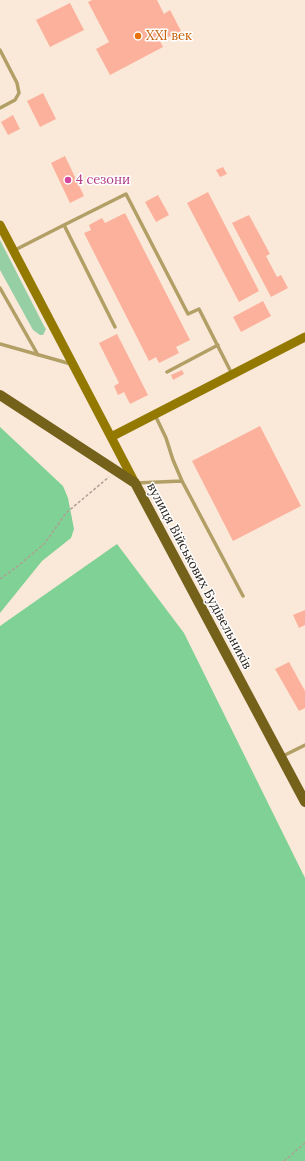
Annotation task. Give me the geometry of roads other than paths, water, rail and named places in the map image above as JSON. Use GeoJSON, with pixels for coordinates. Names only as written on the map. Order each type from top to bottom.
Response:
{"type":"FeatureCollection","features":[{"type":"Feature","properties":{"kind":"main road","name":"вулиця Військових Будівельників"},"geometry":{"type":"LineString","coordinates":[[0,395],[116,469],[135,483],[305,802]]}},
{"type":"Feature","properties":{"kind":"street"},"geometry":{"type":"LineString","coordinates":[[0,225],[135,483]]}},
{"type":"Feature","properties":{"kind":"street"},"geometry":{"type":"LineString","coordinates":[[111,437],[305,337]]}},
{"type":"Feature","properties":{"kind":"lane"},"geometry":{"type":"LineString","coordinates":[[0,50],[17,83],[19,93],[15,100],[0,108]]}},
{"type":"Feature","properties":{"kind":"lane"},"geometry":{"type":"LineString","coordinates":[[13,251],[126,194],[188,314],[199,309],[232,374]]}},
{"type":"Feature","properties":{"kind":"lane"},"geometry":{"type":"LineString","coordinates":[[64,225],[115,327]]}},
{"type":"Feature","properties":{"kind":"lane"},"geometry":{"type":"LineString","coordinates":[[0,288],[38,355]]}},
{"type":"Feature","properties":{"kind":"lane"},"geometry":{"type":"LineString","coordinates":[[0,344],[72,364]]}},
{"type":"Feature","properties":{"kind":"lane"},"geometry":{"type":"LineString","coordinates":[[167,372],[218,345]]}},
{"type":"Feature","properties":{"kind":"lane"},"geometry":{"type":"LineString","coordinates":[[155,414],[166,438],[182,481],[243,596]]}},
{"type":"Feature","properties":{"kind":"lane"},"geometry":{"type":"LineString","coordinates":[[135,483],[182,481]]}},
{"type":"Feature","properties":{"kind":"lane"},"geometry":{"type":"LineString","coordinates":[[281,757],[305,745]]}},
{"type":"Feature","properties":{"kind":"place","name":"XXI век"},"geometry":{"type":"Point","coordinates":[138,36]}},
{"type":"Feature","properties":{"kind":"place","name":"4 сезони"},"geometry":{"type":"Point","coordinates":[68,180]}}]}
